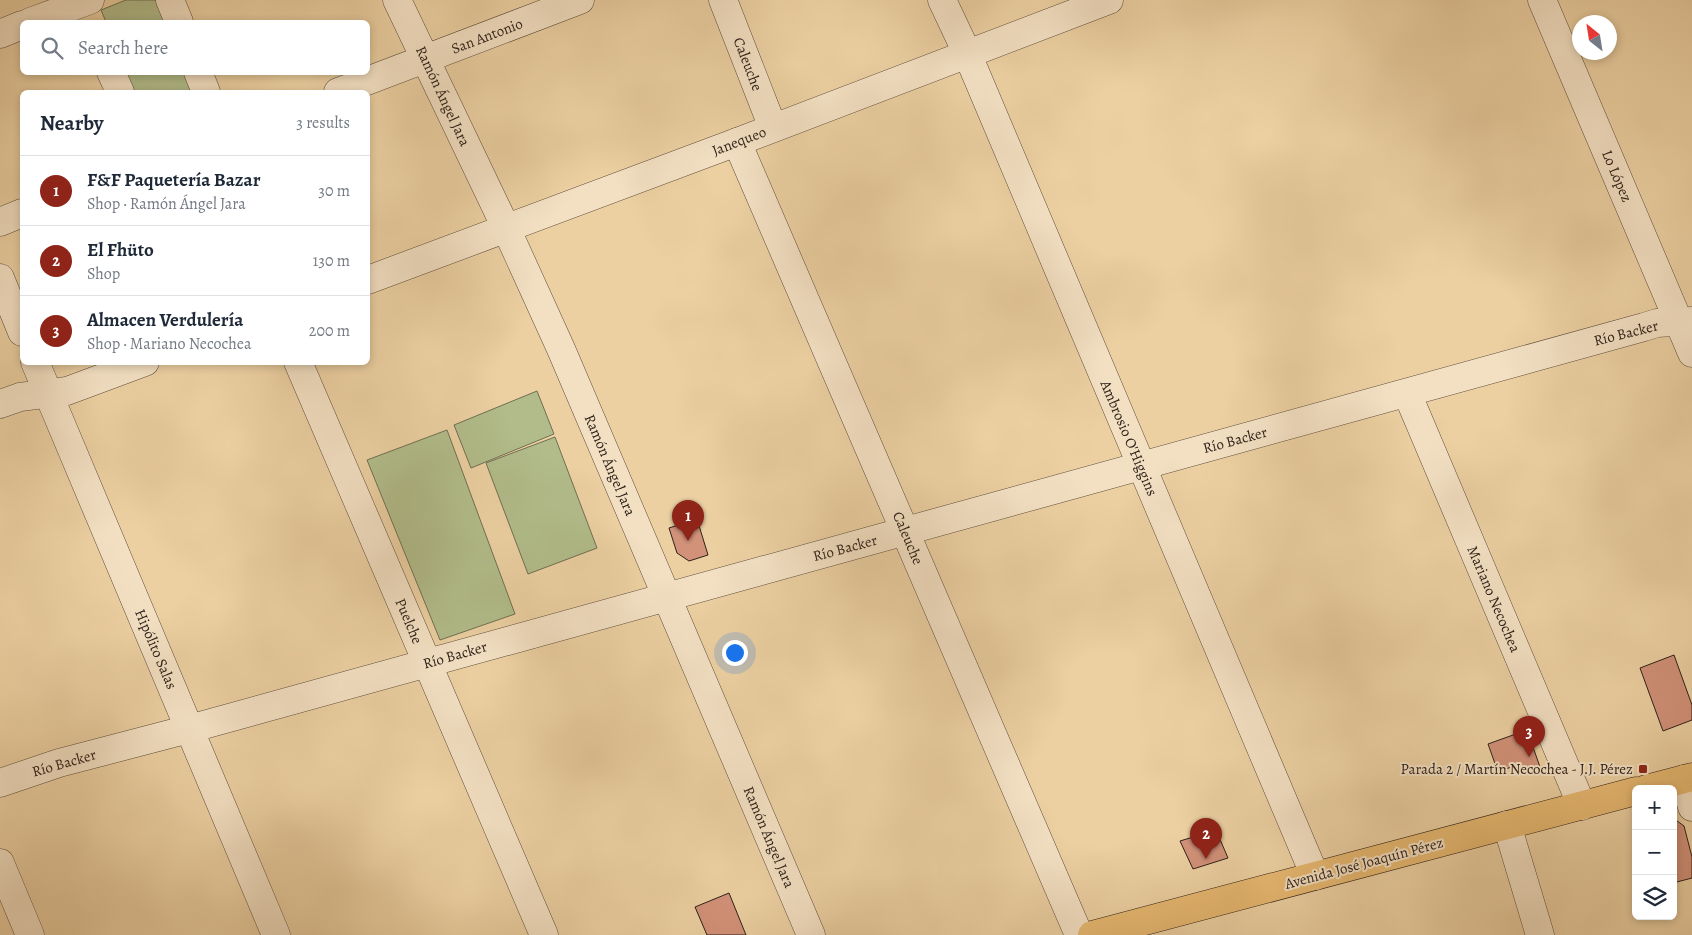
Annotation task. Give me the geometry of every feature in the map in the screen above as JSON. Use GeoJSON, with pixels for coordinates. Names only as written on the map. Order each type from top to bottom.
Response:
{"type":"FeatureCollection","features":[{"type":"Feature","properties":{"kind":"main road"},"geometry":{"type":"LineString","coordinates":[[1661,785],[1688,778]]}},
{"type":"Feature","properties":{"kind":"main road","name":"Avenida José Joaquín Pérez"},"geometry":{"type":"LineString","coordinates":[[1092,935],[1632,793]]}},
{"type":"Feature","properties":{"kind":"street"},"geometry":{"type":"LineString","coordinates":[[170,0],[178,20]]}},
{"type":"Feature","properties":{"kind":"street","name":"Ramón Ángel Jara"},"geometry":{"type":"LineString","coordinates":[[397,0],[506,228],[599,437],[811,935]]}},
{"type":"Feature","properties":{"kind":"street","name":"San Antonio"},"geometry":{"type":"LineString","coordinates":[[343,90],[580,0]]}},
{"type":"Feature","properties":{"kind":"street","name":"Caleuche"},"geometry":{"type":"LineString","coordinates":[[723,0],[773,128]]}},
{"type":"Feature","properties":{"kind":"street","name":"Ambrosio O'Higgins"},"geometry":{"type":"LineString","coordinates":[[942,0],[967,53],[1315,876]]}},
{"type":"Feature","properties":{"kind":"street","name":"Janequeo"},"geometry":{"type":"LineString","coordinates":[[370,279],[1109,0]]}},
{"type":"Feature","properties":{"kind":"street","name":"Lo López"},"geometry":{"type":"LineString","coordinates":[[1542,0],[1686,321],[1692,353]]}},
{"type":"Feature","properties":{"kind":"street"},"geometry":{"type":"LineString","coordinates":[[38,20],[88,8]]}},
{"type":"Feature","properties":{"kind":"street"},"geometry":{"type":"LineString","coordinates":[[0,34],[20,26]]}},
{"type":"Feature","properties":{"kind":"street"},"geometry":{"type":"LineString","coordinates":[[112,75],[119,90]]}},
{"type":"Feature","properties":{"kind":"street"},"geometry":{"type":"LineString","coordinates":[[199,75],[205,90]]}},
{"type":"Feature","properties":{"kind":"street","name":"Caleuche"},"geometry":{"type":"LineString","coordinates":[[737,142],[1079,935]]}},
{"type":"Feature","properties":{"kind":"street"},"geometry":{"type":"LineString","coordinates":[[0,222],[20,214]]}},
{"type":"Feature","properties":{"kind":"street"},"geometry":{"type":"LineString","coordinates":[[0,278],[20,327]]}},
{"type":"Feature","properties":{"kind":"street","name":"Río Backer"},"geometry":{"type":"LineString","coordinates":[[0,783],[59,763],[189,729],[1657,324],[1686,321]]}},
{"type":"Feature","properties":{"kind":"street","name":"Hipólito Salas"},"geometry":{"type":"LineString","coordinates":[[36,365],[276,935]]}},
{"type":"Feature","properties":{"kind":"street"},"geometry":{"type":"LineString","coordinates":[[0,404],[20,396],[67,391],[137,365]]}},
{"type":"Feature","properties":{"kind":"street","name":"Puelche"},"geometry":{"type":"LineString","coordinates":[[299,365],[544,935]]}},
{"type":"Feature","properties":{"kind":"street","name":"Mariano Necochea"},"geometry":{"type":"LineString","coordinates":[[1407,393],[1582,806]]}},
{"type":"Feature","properties":{"kind":"street"},"geometry":{"type":"LineString","coordinates":[[1688,778],[1692,807]]}},
{"type":"Feature","properties":{"kind":"street"},"geometry":{"type":"LineString","coordinates":[[1507,825],[1540,935]]}},
{"type":"Feature","properties":{"kind":"street"},"geometry":{"type":"LineString","coordinates":[[0,862],[30,935]]}},
{"type":"Feature","properties":{"kind":"green space"},"geometry":{"type":"Polygon","coordinates":[[[126,0],[156,0],[164,20],[105,20],[101,10],[126,0]]]}},
{"type":"Feature","properties":{"kind":"green space"},"geometry":{"type":"Polygon","coordinates":[[[127,75],[186,75],[192,90],[133,90],[127,75]]]}},
{"type":"Feature","properties":{"kind":"green space"},"geometry":{"type":"Polygon","coordinates":[[[537,391],[554,434],[471,468],[454,425],[537,391]]]}},
{"type":"Feature","properties":{"kind":"green space"},"geometry":{"type":"Polygon","coordinates":[[[447,430],[515,614],[440,640],[367,460],[447,430]]]}},
{"type":"Feature","properties":{"kind":"green space"},"geometry":{"type":"Polygon","coordinates":[[[555,437],[597,548],[528,574],[486,463],[555,437]]]}},
{"type":"Feature","properties":{"kind":"building"},"geometry":{"type":"Polygon","coordinates":[[[697,519],[708,555],[689,561],[677,553],[669,528],[697,519]]]}},
{"type":"Feature","properties":{"kind":"building"},"geometry":{"type":"Polygon","coordinates":[[[1674,655],[1692,705],[1692,720],[1663,731],[1640,668],[1674,655]]]}},
{"type":"Feature","properties":{"kind":"building"},"geometry":{"type":"Polygon","coordinates":[[[1527,730],[1540,767],[1517,775],[1514,766],[1498,772],[1488,744],[1527,730]]]}},
{"type":"Feature","properties":{"kind":"building"},"geometry":{"type":"Polygon","coordinates":[[[1677,821],[1684,826],[1692,857],[1692,878],[1677,882],[1677,821]]]}},
{"type":"Feature","properties":{"kind":"building"},"geometry":{"type":"Polygon","coordinates":[[[1216,830],[1228,858],[1193,869],[1180,841],[1216,830]]]}},
{"type":"Feature","properties":{"kind":"building"},"geometry":{"type":"Polygon","coordinates":[[[729,893],[746,935],[707,935],[695,907],[729,893]]]}},
{"type":"Feature","properties":{"kind":"place","name":"F&F Paquetería Bazar"},"geometry":{"type":"Point","coordinates":[688,541]}},
{"type":"Feature","properties":{"kind":"place","name":"Almacen Verdulería"},"geometry":{"type":"Point","coordinates":[1529,757]}},
{"type":"Feature","properties":{"kind":"place","name":"Parada 2 / Martín Necochea - J.J. Pérez"},"geometry":{"type":"Point","coordinates":[1643,769]}},
{"type":"Feature","properties":{"kind":"place","name":"El Fhüto"},"geometry":{"type":"Point","coordinates":[1206,859]}}]}
